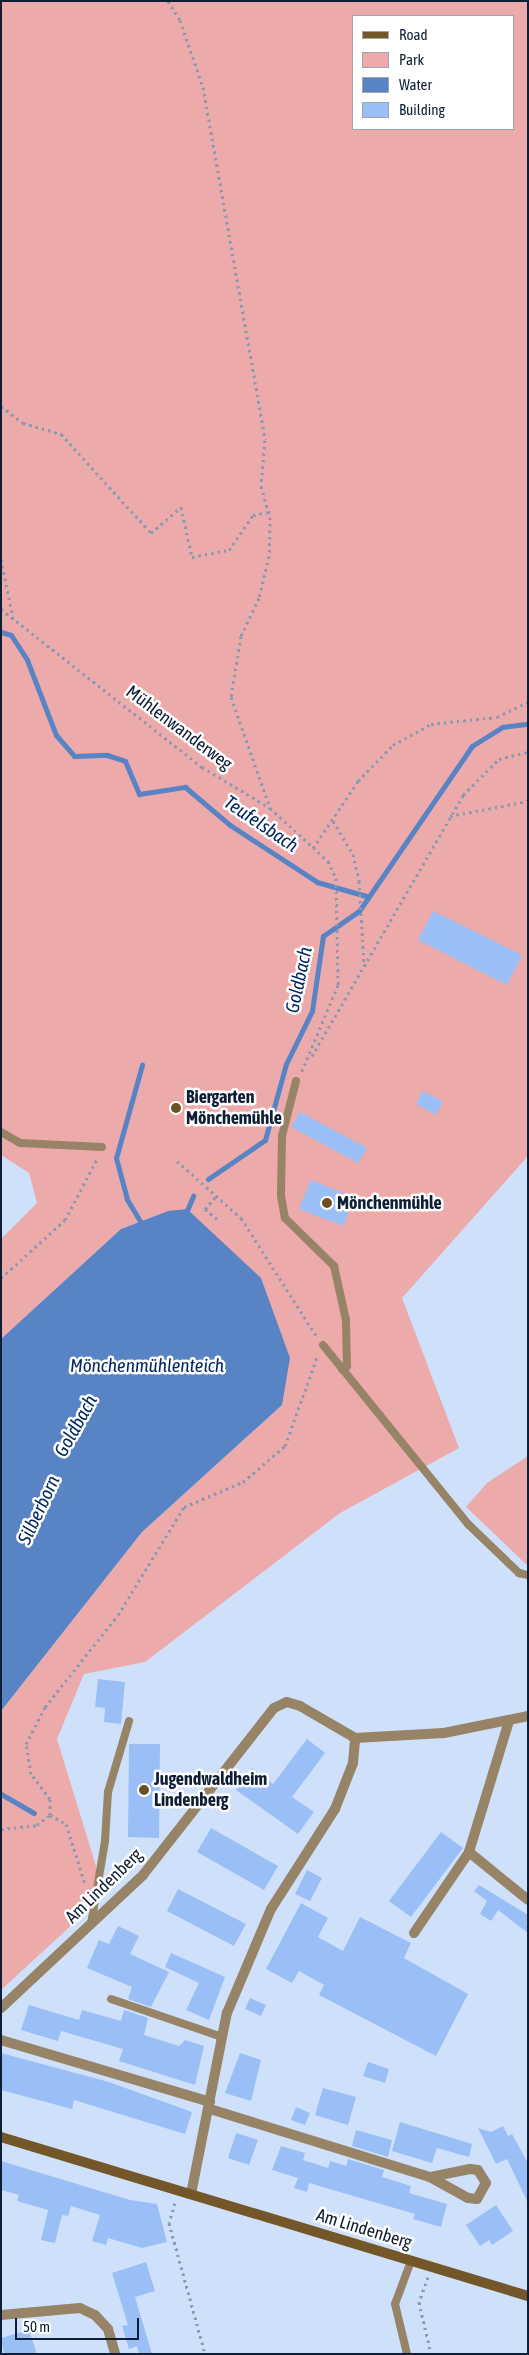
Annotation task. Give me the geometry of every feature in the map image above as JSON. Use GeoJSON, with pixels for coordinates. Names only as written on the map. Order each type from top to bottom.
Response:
{"type":"FeatureCollection","features":[{"type":"Feature","properties":{"kind":"street","name":"Am Lindenberg"},"geometry":{"type":"LineString","coordinates":[[1,2008],[143,1876],[274,1708],[287,1702],[300,1706],[355,1738]]}},
{"type":"Feature","properties":{"kind":"street"},"geometry":{"type":"LineString","coordinates":[[191,2194],[210,2106],[222,2037],[241,1977],[271,1908],[334,1809],[353,1763],[355,1738],[444,1733],[509,1722],[528,1716]]}},
{"type":"Feature","properties":{"kind":"street"},"geometry":{"type":"LineString","coordinates":[[414,1933],[470,1852],[509,1722]]}},
{"type":"Feature","properties":{"kind":"street"},"geometry":{"type":"LineString","coordinates":[[470,1852],[528,1900]]}},
{"type":"Feature","properties":{"kind":"street"},"geometry":{"type":"LineString","coordinates":[[1,2040],[430,2177],[468,2198],[477,2199],[486,2184],[478,2170],[470,2169],[430,2177]]}},
{"type":"Feature","properties":{"kind":"street","name":"Am Lindenberg"},"geometry":{"type":"LineString","coordinates":[[1,2137],[528,2296]]}},
{"type":"Feature","properties":{"kind":"street"},"geometry":{"type":"LineString","coordinates":[[1,2315],[80,2308],[95,2314],[108,2329],[115,2354]]}},
{"type":"Feature","properties":{"kind":"lane"},"geometry":{"type":"LineString","coordinates":[[296,1081],[282,1136],[282,1196],[285,1218],[334,1266],[346,1320],[348,1366],[342,1370]]}},
{"type":"Feature","properties":{"kind":"lane"},"geometry":{"type":"LineString","coordinates":[[1,1132],[20,1143],[102,1147]]}},
{"type":"Feature","properties":{"kind":"lane"},"geometry":{"type":"LineString","coordinates":[[323,1345],[468,1524],[519,1573],[528,1574]]}},
{"type":"Feature","properties":{"kind":"lane"},"geometry":{"type":"LineString","coordinates":[[91,1924],[105,1841],[108,1792],[129,1721]]}},
{"type":"Feature","properties":{"kind":"lane"},"geometry":{"type":"LineString","coordinates":[[111,1999],[222,2037]]}},
{"type":"Feature","properties":{"kind":"lane"},"geometry":{"type":"LineString","coordinates":[[407,2354],[395,2304],[411,2260]]}},
{"type":"Feature","properties":{"kind":"path"},"geometry":{"type":"LineString","coordinates":[[168,1],[180,20],[203,87],[264,440],[261,486],[268,512],[269,556],[259,598],[240,636],[232,697],[270,808]]}},
{"type":"Feature","properties":{"kind":"path"},"geometry":{"type":"LineString","coordinates":[[1,406],[23,423],[61,434],[151,533],[181,506],[192,557],[230,550],[254,515],[268,512]]}},
{"type":"Feature","properties":{"kind":"path"},"geometry":{"type":"LineString","coordinates":[[1,559],[13,618]]}},
{"type":"Feature","properties":{"kind":"path","name":"Mühlenwanderweg"},"geometry":{"type":"LineString","coordinates":[[1,609],[202,767],[270,808],[313,848]]}},
{"type":"Feature","properties":{"kind":"path"},"geometry":{"type":"LineString","coordinates":[[528,702],[497,717],[431,724],[393,745],[358,780],[333,821],[313,848],[336,878],[338,985],[308,1061],[462,795],[499,759],[528,752]]}},
{"type":"Feature","properties":{"kind":"path"},"geometry":{"type":"LineString","coordinates":[[450,816],[528,801]]}},
{"type":"Feature","properties":{"kind":"path"},"geometry":{"type":"LineString","coordinates":[[333,821],[349,846],[359,881],[364,966]]}},
{"type":"Feature","properties":{"kind":"path"},"geometry":{"type":"LineString","coordinates":[[1,1278],[66,1220],[102,1147]]}},
{"type":"Feature","properties":{"kind":"path"},"geometry":{"type":"LineString","coordinates":[[50,1815],[50,1799],[31,1774],[26,1744],[44,1707],[118,1616],[184,1507],[243,1482],[285,1446],[323,1345],[241,1218],[218,1195],[177,1161]]}},
{"type":"Feature","properties":{"kind":"path"},"geometry":{"type":"LineString","coordinates":[[217,1219],[204,1208],[218,1195]]}},
{"type":"Feature","properties":{"kind":"path"},"geometry":{"type":"LineString","coordinates":[[1,1829],[37,1825],[50,1815]]}},
{"type":"Feature","properties":{"kind":"path"},"geometry":{"type":"LineString","coordinates":[[50,1815],[66,1824],[77,1848],[86,1895]]}},
{"type":"Feature","properties":{"kind":"path"},"geometry":{"type":"LineString","coordinates":[[179,2190],[169,2223],[205,2354]]}},
{"type":"Feature","properties":{"kind":"path"},"geometry":{"type":"LineString","coordinates":[[431,2354],[419,2302],[432,2267]]}},
{"type":"Feature","properties":{"kind":"green space"},"geometry":{"type":"Polygon","coordinates":[[[1,1],[528,1],[528,1156],[402,1298],[459,1448],[340,1513],[145,1662],[84,1674],[57,1739],[96,1866],[100,1899],[1,1990],[1,1711],[142,1532],[282,1405],[168,1211],[121,1229],[1,1339],[1,1239],[37,1203],[29,1173],[1,1155],[1,1]]]}},
{"type":"Feature","properties":{"kind":"green space"},"geometry":{"type":"Polygon","coordinates":[[[528,1456],[528,1566],[466,1507],[487,1483],[528,1456]]]}},
{"type":"Feature","properties":{"kind":"water","name":"Mönchenmühlenteich"},"geometry":{"type":"Polygon","coordinates":[[[187,1209],[261,1278],[290,1358],[282,1405],[142,1532],[1,1711],[1,1339],[121,1229],[168,1211],[187,1209]]]}},
{"type":"Feature","properties":{"kind":"building"},"geometry":{"type":"Polygon","coordinates":[[[433,911],[522,955],[507,985],[418,940],[433,911]]]}},
{"type":"Feature","properties":{"kind":"building"},"geometry":{"type":"Polygon","coordinates":[[[423,1091],[443,1102],[436,1115],[416,1104],[423,1091]]]}},
{"type":"Feature","properties":{"kind":"building"},"geometry":{"type":"Polygon","coordinates":[[[300,1112],[367,1148],[358,1163],[291,1127],[300,1112]]]}},
{"type":"Feature","properties":{"kind":"building","name":"Mönchenmühle"},"geometry":{"type":"Polygon","coordinates":[[[311,1180],[355,1198],[343,1226],[299,1209],[311,1180]]]}},
{"type":"Feature","properties":{"kind":"building"},"geometry":{"type":"Polygon","coordinates":[[[98,1679],[125,1682],[121,1724],[104,1722],[105,1708],[95,1707],[98,1679]]]}},
{"type":"Feature","properties":{"kind":"building"},"geometry":{"type":"Polygon","coordinates":[[[307,1739],[325,1753],[292,1797],[314,1812],[298,1834],[236,1790],[252,1768],[273,1784],[307,1739]]]}},
{"type":"Feature","properties":{"kind":"building"},"geometry":{"type":"Polygon","coordinates":[[[129,1744],[160,1744],[159,1838],[128,1837],[129,1744]]]}},
{"type":"Feature","properties":{"kind":"building"},"geometry":{"type":"Polygon","coordinates":[[[211,1828],[278,1866],[264,1890],[197,1852],[211,1828]]]}},
{"type":"Feature","properties":{"kind":"building"},"geometry":{"type":"Polygon","coordinates":[[[441,1832],[463,1848],[411,1917],[389,1901],[441,1832]]]}},
{"type":"Feature","properties":{"kind":"building"},"geometry":{"type":"Polygon","coordinates":[[[307,1870],[322,1878],[310,1901],[295,1894],[307,1870]]]}},
{"type":"Feature","properties":{"kind":"building"},"geometry":{"type":"Polygon","coordinates":[[[479,1885],[528,1915],[528,1933],[498,1910],[491,1921],[480,1914],[487,1901],[474,1891],[479,1885]]]}},
{"type":"Feature","properties":{"kind":"building"},"geometry":{"type":"Polygon","coordinates":[[[178,1889],[246,1924],[234,1946],[167,1911],[178,1889]]]}},
{"type":"Feature","properties":{"kind":"building"},"geometry":{"type":"Polygon","coordinates":[[[301,1903],[328,1918],[318,1937],[343,1951],[360,1917],[411,1943],[404,1958],[468,1994],[436,2056],[319,1995],[324,1985],[299,1971],[292,1983],[266,1969],[301,1903]]]}},
{"type":"Feature","properties":{"kind":"building"},"geometry":{"type":"Polygon","coordinates":[[[118,1926],[139,1936],[130,1954],[169,1972],[151,2007],[128,1999],[132,1987],[87,1968],[99,1940],[109,1944],[118,1926]]]}},
{"type":"Feature","properties":{"kind":"building"},"geometry":{"type":"Polygon","coordinates":[[[171,1953],[225,1977],[209,2020],[186,2010],[199,1983],[165,1967],[171,1953]]]}},
{"type":"Feature","properties":{"kind":"building"},"geometry":{"type":"Polygon","coordinates":[[[250,1998],[266,2005],[261,2016],[245,2009],[250,1998]]]}},
{"type":"Feature","properties":{"kind":"building"},"geometry":{"type":"Polygon","coordinates":[[[29,2005],[79,2020],[82,2010],[121,2021],[124,2010],[148,2018],[144,2035],[179,2046],[185,2040],[204,2046],[195,2085],[119,2061],[123,2049],[61,2031],[58,2041],[21,2030],[29,2005]]]}},
{"type":"Feature","properties":{"kind":"building"},"geometry":{"type":"Polygon","coordinates":[[[1,2053],[109,2082],[192,2112],[185,2134],[74,2100],[72,2109],[1,2090],[1,2053]]]}},
{"type":"Feature","properties":{"kind":"building"},"geometry":{"type":"Polygon","coordinates":[[[240,2053],[261,2060],[251,2101],[225,2093],[240,2053]]]}},
{"type":"Feature","properties":{"kind":"building"},"geometry":{"type":"Polygon","coordinates":[[[368,2062],[389,2069],[385,2083],[363,2076],[368,2062]]]}},
{"type":"Feature","properties":{"kind":"building"},"geometry":{"type":"Polygon","coordinates":[[[323,2088],[356,2097],[348,2125],[315,2115],[323,2088]]]}},
{"type":"Feature","properties":{"kind":"building"},"geometry":{"type":"Polygon","coordinates":[[[296,2107],[310,2113],[305,2125],[291,2120],[296,2107]]]}},
{"type":"Feature","properties":{"kind":"building"},"geometry":{"type":"Polygon","coordinates":[[[400,2122],[472,2144],[469,2157],[437,2148],[432,2163],[392,2151],[400,2122]]]}},
{"type":"Feature","properties":{"kind":"building"},"geometry":{"type":"Polygon","coordinates":[[[503,2126],[508,2136],[512,2134],[528,2163],[528,2203],[507,2159],[496,2164],[478,2128],[491,2132],[503,2126]]]}},
{"type":"Feature","properties":{"kind":"building"},"geometry":{"type":"Polygon","coordinates":[[[356,2130],[392,2140],[388,2157],[352,2146],[356,2130]]]}},
{"type":"Feature","properties":{"kind":"building"},"geometry":{"type":"Polygon","coordinates":[[[236,2133],[258,2140],[249,2165],[228,2158],[236,2133]]]}},
{"type":"Feature","properties":{"kind":"building"},"geometry":{"type":"Polygon","coordinates":[[[281,2146],[305,2153],[303,2160],[328,2168],[330,2161],[346,2166],[348,2159],[384,2170],[382,2177],[411,2186],[409,2193],[447,2204],[441,2227],[413,2219],[415,2214],[309,2183],[307,2192],[294,2188],[298,2178],[272,2170],[281,2146]]]}},
{"type":"Feature","properties":{"kind":"building"},"geometry":{"type":"Polygon","coordinates":[[[1,2161],[130,2200],[157,2204],[167,2242],[142,2248],[108,2238],[106,2245],[92,2241],[100,2215],[71,2206],[68,2216],[62,2215],[55,2243],[41,2240],[48,2210],[17,2201],[19,2195],[1,2190],[1,2161]]]}},
{"type":"Feature","properties":{"kind":"building"},"geometry":{"type":"Polygon","coordinates":[[[496,2205],[513,2231],[492,2245],[489,2240],[480,2246],[466,2225],[496,2205]]]}},
{"type":"Feature","properties":{"kind":"building"},"geometry":{"type":"Polygon","coordinates":[[[146,2262],[155,2291],[135,2297],[152,2354],[139,2354],[137,2346],[129,2349],[122,2326],[128,2325],[112,2273],[146,2262]]]}},
{"type":"Feature","properties":{"kind":"building"},"geometry":{"type":"Polygon","coordinates":[[[29,2330],[37,2354],[4,2354],[1,2338],[29,2330]]]}},
{"type":"Feature","properties":{"kind":"waterway","name":"Teufelsbach"},"geometry":{"type":"LineString","coordinates":[[1,632],[11,635],[27,660],[56,735],[74,756],[107,755],[125,761],[139,794],[185,787],[230,825],[317,882],[366,896]]}},
{"type":"Feature","properties":{"kind":"waterway","name":"Goldbach"},"geometry":{"type":"LineString","coordinates":[[208,1179],[265,1140],[286,1064],[312,1011],[323,936],[359,911],[472,746],[502,727],[528,724]]}},
{"type":"Feature","properties":{"kind":"waterway"},"geometry":{"type":"LineString","coordinates":[[140,1221],[127,1199],[116,1158],[142,1065]]}},
{"type":"Feature","properties":{"kind":"waterway","name":"Goldbach"},"geometry":{"type":"LineString","coordinates":[[185,1215],[193,1196]]}},
{"type":"Feature","properties":{"kind":"waterway"},"geometry":{"type":"LineString","coordinates":[[1,1794],[34,1813]]}},
{"type":"Feature","properties":{"kind":"place","name":"Biergarten Mönchemühle"},"geometry":{"type":"Point","coordinates":[176,1108]}},
{"type":"Feature","properties":{"kind":"place","name":"Mönchenmühle"},"geometry":{"type":"Point","coordinates":[327,1203]}},
{"type":"Feature","properties":{"kind":"place","name":"Jugendwaldheim Lindenberg"},"geometry":{"type":"Point","coordinates":[144,1790]}},
{"type":"Feature","properties":{"kind":"water label","name":"Silberborn"},"geometry":{"type":"Point","coordinates":[39,1510]}}]}
